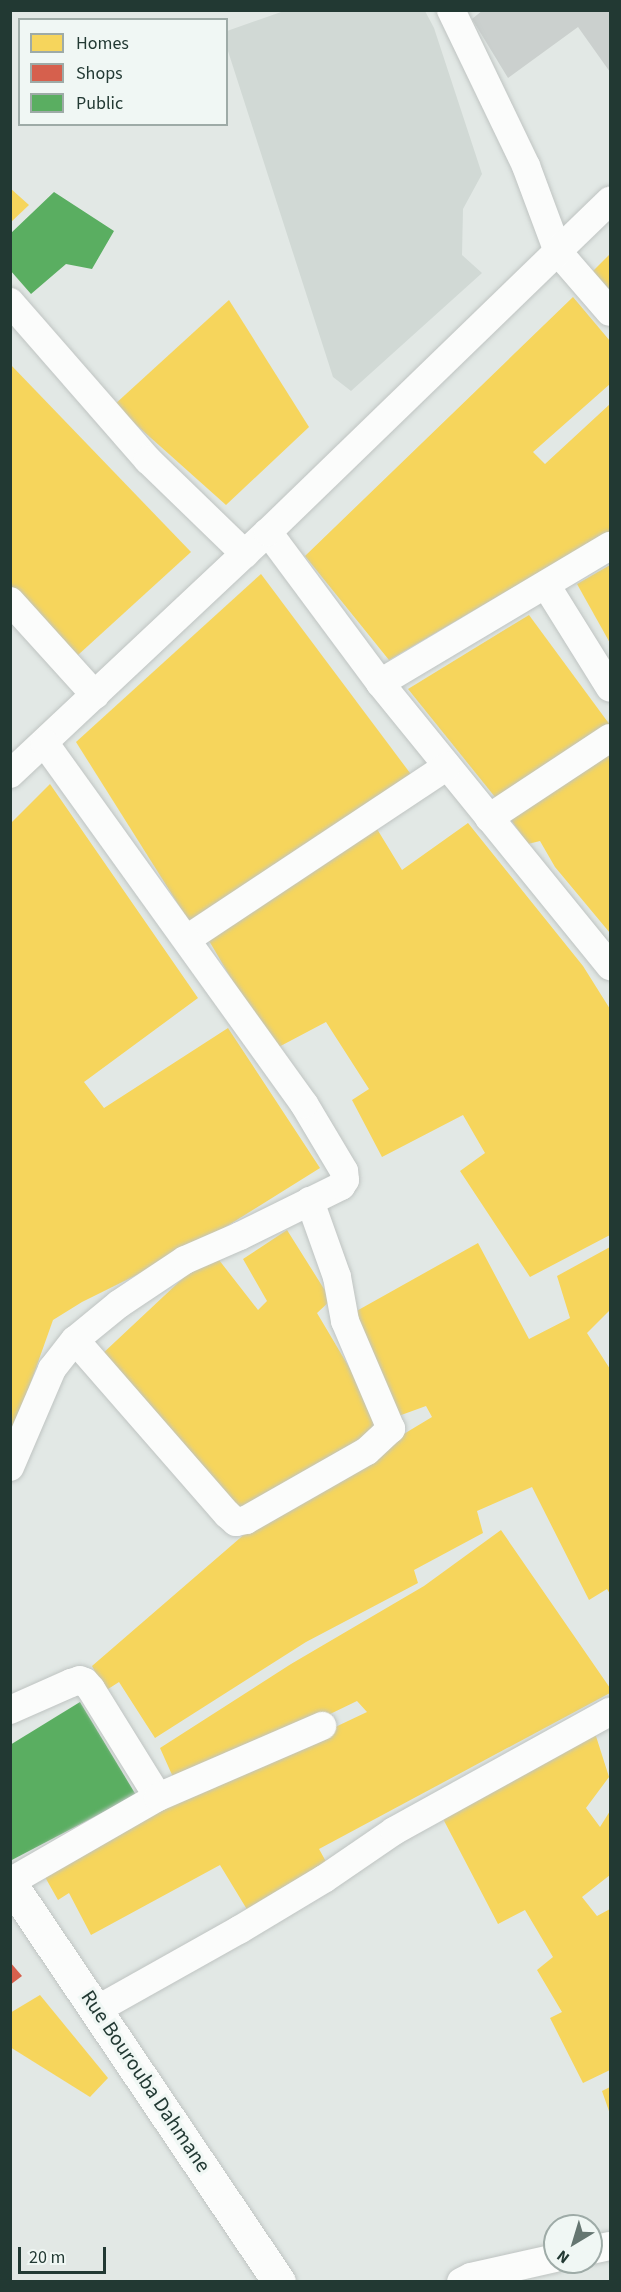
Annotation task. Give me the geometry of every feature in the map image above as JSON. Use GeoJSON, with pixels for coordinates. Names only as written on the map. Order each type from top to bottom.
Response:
{"type":"FeatureCollection","features":[{"type":"Feature","properties":{"kind":"street"},"geometry":{"type":"LineString","coordinates":[[456,13],[526,166],[558,252],[610,312]]}},
{"type":"Feature","properties":{"kind":"street"},"geometry":{"type":"LineString","coordinates":[[10,774],[268,532],[610,201]]}},
{"type":"Feature","properties":{"kind":"street"},"geometry":{"type":"LineString","coordinates":[[10,303],[148,460],[244,554]]}},
{"type":"Feature","properties":{"kind":"street"},"geometry":{"type":"LineString","coordinates":[[268,532],[380,683],[610,966]]}},
{"type":"Feature","properties":{"kind":"street"},"geometry":{"type":"LineString","coordinates":[[380,683],[610,546]]}},
{"type":"Feature","properties":{"kind":"street"},"geometry":{"type":"LineString","coordinates":[[546,585],[610,688]]}},
{"type":"Feature","properties":{"kind":"street"},"geometry":{"type":"LineString","coordinates":[[10,601],[95,695]]}},
{"type":"Feature","properties":{"kind":"street"},"geometry":{"type":"LineString","coordinates":[[489,818],[610,738]]}},
{"type":"Feature","properties":{"kind":"street"},"geometry":{"type":"LineString","coordinates":[[10,1467],[52,1369],[75,1340],[119,1304],[184,1260],[240,1236],[341,1186],[345,1180],[344,1171],[304,1104],[45,743]]}},
{"type":"Feature","properties":{"kind":"street"},"geometry":{"type":"LineString","coordinates":[[187,939],[447,766]]}},
{"type":"Feature","properties":{"kind":"street"},"geometry":{"type":"LineString","coordinates":[[75,1340],[227,1514],[236,1521],[246,1520],[367,1451],[388,1435],[391,1429],[390,1422],[373,1391],[345,1321],[337,1277],[310,1201]]}},
{"type":"Feature","properties":{"kind":"street"},"geometry":{"type":"LineString","coordinates":[[10,1710],[71,1683],[80,1680],[84,1682],[91,1689],[158,1797]]}},
{"type":"Feature","properties":{"kind":"street"},"geometry":{"type":"LineString","coordinates":[[98,2009],[239,1930],[324,1879],[394,1831],[610,1712]]}},
{"type":"Feature","properties":{"kind":"street"},"geometry":{"type":"LineString","coordinates":[[10,1882],[158,1797],[322,1726]]}},
{"type":"Feature","properties":{"kind":"street","name":"Rue Bourouba Dahmane"},"geometry":{"type":"LineString","coordinates":[[10,1882],[98,2009],[279,2282]]}},
{"type":"Feature","properties":{"kind":"street"},"geometry":{"type":"LineString","coordinates":[[461,2282],[471,2277],[543,2261]]}},
{"type":"Feature","properties":{"kind":"shaded area"},"geometry":{"type":"Polygon","coordinates":[[[284,11],[425,11],[434,28],[482,174],[463,209],[462,255],[482,273],[351,391],[333,377],[228,51],[228,31],[284,11]]]}},
{"type":"Feature","properties":{"kind":"building: Homes"},"geometry":{"type":"Polygon","coordinates":[[[10,188],[29,205],[10,223],[10,188]]]}},
{"type":"Feature","properties":{"kind":"building: Homes"},"geometry":{"type":"Polygon","coordinates":[[[610,254],[610,290],[593,271],[610,254]]]}},
{"type":"Feature","properties":{"kind":"building: Homes"},"geometry":{"type":"Polygon","coordinates":[[[573,297],[610,341],[610,384],[533,452],[545,464],[610,404],[610,531],[389,660],[305,556],[573,297]]]}},
{"type":"Feature","properties":{"kind":"building: Homes"},"geometry":{"type":"Polygon","coordinates":[[[229,300],[309,427],[226,505],[114,405],[229,300]]]}},
{"type":"Feature","properties":{"kind":"building: Homes"},"geometry":{"type":"Polygon","coordinates":[[[10,364],[191,552],[78,655],[10,585],[10,364]]]}},
{"type":"Feature","properties":{"kind":"building: Homes"},"geometry":{"type":"Polygon","coordinates":[[[610,565],[610,643],[577,584],[610,565]]]}},
{"type":"Feature","properties":{"kind":"building: Homes"},"geometry":{"type":"Polygon","coordinates":[[[261,574],[413,777],[190,923],[76,742],[261,574]]]}},
{"type":"Feature","properties":{"kind":"building: Homes"},"geometry":{"type":"Polygon","coordinates":[[[529,615],[610,725],[499,802],[408,689],[529,615]]]}},
{"type":"Feature","properties":{"kind":"building: Homes"},"geometry":{"type":"Polygon","coordinates":[[[610,750],[610,933],[555,867],[540,841],[528,844],[507,814],[610,750]]]}},
{"type":"Feature","properties":{"kind":"building: Homes"},"geometry":{"type":"Polygon","coordinates":[[[50,784],[198,998],[84,1082],[104,1108],[228,1028],[320,1168],[195,1246],[82,1302],[53,1320],[10,1441],[10,824],[50,784]]]}},
{"type":"Feature","properties":{"kind":"building: Homes"},"geometry":{"type":"Polygon","coordinates":[[[468,823],[583,966],[610,1009],[610,1235],[530,1277],[460,1171],[485,1153],[463,1115],[382,1157],[352,1100],[369,1089],[326,1022],[273,1050],[208,939],[377,829],[402,870],[468,823]]]}},
{"type":"Feature","properties":{"kind":"building: Homes"},"geometry":{"type":"Polygon","coordinates":[[[287,1230],[331,1300],[317,1313],[384,1426],[236,1518],[100,1356],[212,1251],[258,1310],[267,1301],[243,1259],[287,1230]]]}},
{"type":"Feature","properties":{"kind":"building: Homes"},"geometry":{"type":"Polygon","coordinates":[[[478,1243],[529,1339],[570,1318],[557,1276],[610,1247],[610,1310],[587,1333],[610,1369],[610,1594],[607,1589],[589,1600],[532,1487],[477,1511],[483,1533],[414,1570],[418,1583],[306,1642],[155,1738],[119,1682],[105,1691],[92,1666],[261,1520],[432,1417],[426,1406],[393,1418],[353,1313],[478,1243]]]}},
{"type":"Feature","properties":{"kind":"building: Homes"},"geometry":{"type":"Polygon","coordinates":[[[501,1530],[610,1688],[610,1693],[319,1849],[329,1867],[251,1916],[220,1865],[91,1935],[69,1893],[58,1900],[45,1877],[152,1814],[367,1712],[357,1701],[208,1773],[173,1777],[160,1748],[291,1664],[424,1586],[501,1530]]]}},
{"type":"Feature","properties":{"kind":"building: Homes"},"geometry":{"type":"Polygon","coordinates":[[[595,1733],[609,1777],[586,1808],[600,1827],[610,1811],[610,1875],[582,1897],[597,1916],[610,1909],[610,2070],[583,2083],[550,2018],[562,2012],[537,1970],[553,1957],[525,1910],[498,1924],[440,1813],[595,1733]]]}},
{"type":"Feature","properties":{"kind":"building: Homes"},"geometry":{"type":"Polygon","coordinates":[[[40,1995],[108,2078],[90,2097],[10,2047],[10,2013],[40,1995]]]}},
{"type":"Feature","properties":{"kind":"building: Homes"},"geometry":{"type":"Polygon","coordinates":[[[610,2087],[610,2114],[602,2091],[610,2087]]]}},
{"type":"Feature","properties":{"kind":"building: Shops"},"geometry":{"type":"Polygon","coordinates":[[[10,1962],[22,1976],[10,1985],[10,1962]]]}},
{"type":"Feature","properties":{"kind":"building: Public"},"geometry":{"type":"Polygon","coordinates":[[[54,192],[114,231],[92,269],[66,264],[31,294],[10,270],[10,234],[54,192]]]}},
{"type":"Feature","properties":{"kind":"building: Public"},"geometry":{"type":"Polygon","coordinates":[[[80,1702],[136,1795],[10,1861],[10,1745],[80,1702]]]}},
{"type":"Feature","properties":{"kind":"building: Other"},"geometry":{"type":"Polygon","coordinates":[[[483,10],[610,10],[610,72],[578,27],[508,78],[472,19],[483,10]]]}}]}
